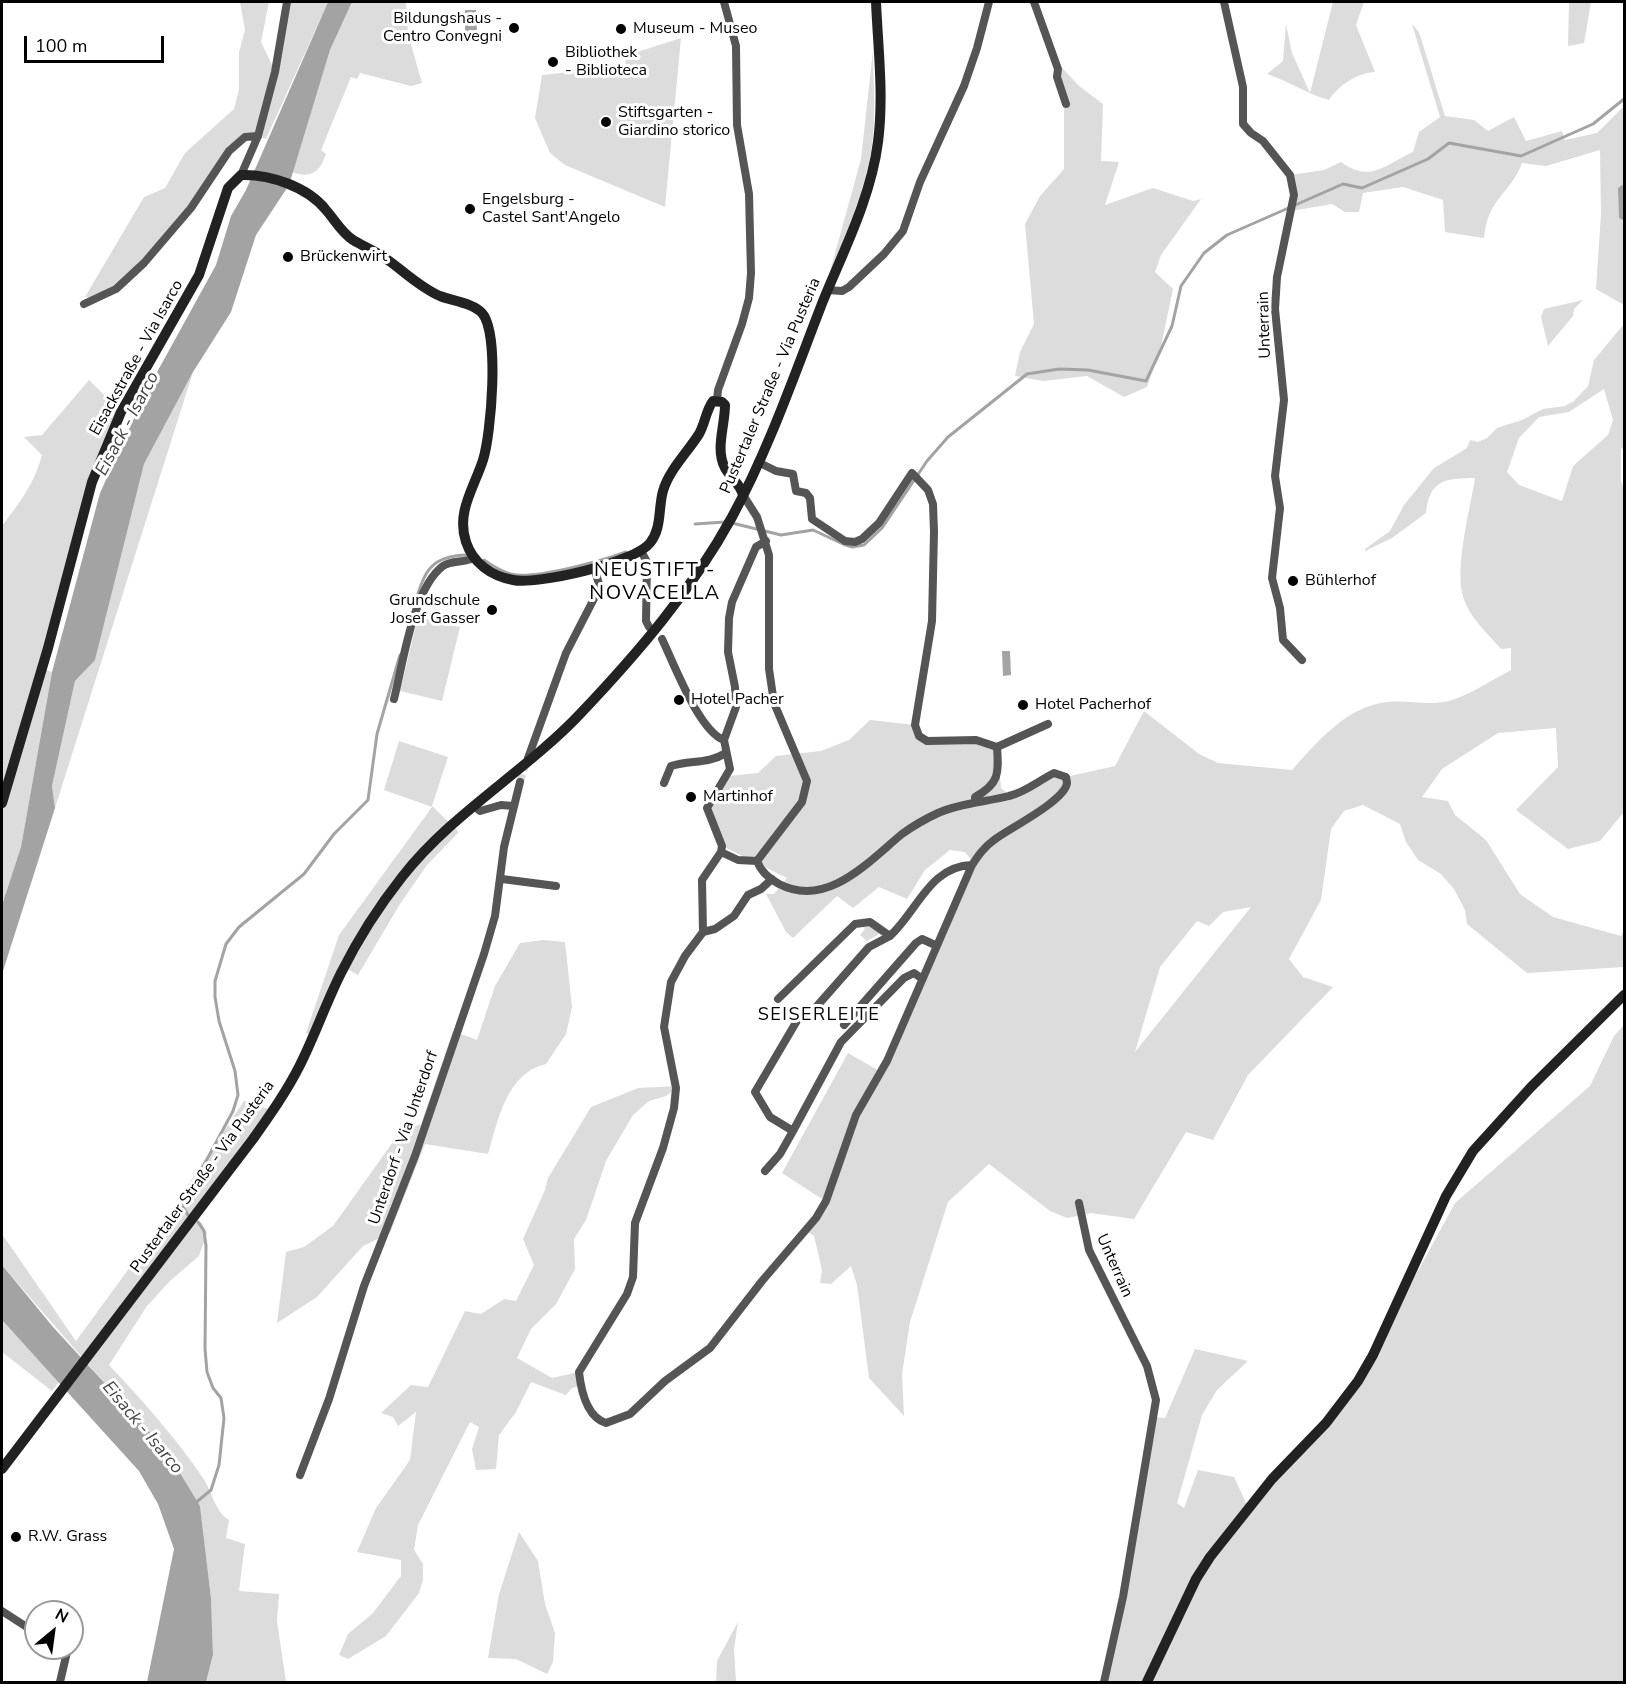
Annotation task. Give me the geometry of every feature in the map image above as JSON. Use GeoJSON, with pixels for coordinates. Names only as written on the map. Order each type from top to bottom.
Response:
{"type":"FeatureCollection","features":[{"type":"Feature","properties":{"kind":"street","name":"Eisackstraße - Via Isarco"},"geometry":{"type":"LineString","coordinates":[[2,803],[48,648],[92,482],[121,412],[199,274],[228,188],[244,175],[258,136],[275,72],[287,2]]}},
{"type":"Feature","properties":{"kind":"street"},"geometry":{"type":"LineString","coordinates":[[244,175],[289,185],[314,197],[345,234],[384,257],[420,286],[477,309],[484,316],[491,359],[493,394],[490,425],[484,458],[463,513],[463,531],[474,558],[484,568],[499,577],[515,581],[530,581],[613,564],[640,552],[649,545],[658,528],[663,490],[699,434],[709,406],[717,400],[718,390],[749,298],[751,273],[749,194],[737,125],[736,46],[724,2]]}},
{"type":"Feature","properties":{"kind":"street","name":"Pustertaler Straße - Via Pusteria"},"geometry":{"type":"LineString","coordinates":[[2,1469],[285,1093],[342,971],[386,899],[414,862],[474,806],[552,744],[593,700],[674,605],[732,517],[758,462],[828,290],[861,206],[877,150],[880,110],[876,2]]}},
{"type":"Feature","properties":{"kind":"street"},"geometry":{"type":"LineString","coordinates":[[828,290],[842,291],[849,287],[884,254],[903,231],[920,182],[964,86],[989,2]]}},
{"type":"Feature","properties":{"kind":"street"},"geometry":{"type":"LineString","coordinates":[[1034,2],[1058,69],[1066,104]]}},
{"type":"Feature","properties":{"kind":"street","name":"Unterrain"},"geometry":{"type":"LineString","coordinates":[[1224,2],[1243,87],[1244,124],[1251,133],[1263,141],[1290,175],[1294,201],[1277,277],[1275,309],[1284,400],[1275,476],[1280,508],[1272,578],[1280,608],[1283,640],[1302,660]]}},
{"type":"Feature","properties":{"kind":"street"},"geometry":{"type":"LineString","coordinates":[[84,304],[116,289],[144,262],[191,208],[229,151],[245,137],[258,136]]}},
{"type":"Feature","properties":{"kind":"street"},"geometry":{"type":"LineString","coordinates":[[717,400],[725,405],[721,456],[725,468],[741,486],[743,495],[766,541],[771,582],[769,669],[774,703],[807,781],[802,802],[757,861]]}},
{"type":"Feature","properties":{"kind":"street"},"geometry":{"type":"LineString","coordinates":[[758,462],[776,471],[793,474],[796,491],[806,493],[810,498],[812,519],[815,523],[845,541],[855,542],[874,528],[912,473],[928,490],[933,504],[932,621],[915,725],[919,736],[927,741],[976,740],[997,747],[1048,724]]}},
{"type":"Feature","properties":{"kind":"street"},"geometry":{"type":"LineString","coordinates":[[723,740],[736,707],[735,687],[728,652],[732,602],[756,547],[766,541]]}},
{"type":"Feature","properties":{"kind":"street"},"geometry":{"type":"LineString","coordinates":[[640,552],[647,562],[646,621],[649,627]]}},
{"type":"Feature","properties":{"kind":"street"},"geometry":{"type":"LineString","coordinates":[[394,699],[416,611],[430,581],[448,564],[474,558]]}},
{"type":"Feature","properties":{"kind":"street"},"geometry":{"type":"LineString","coordinates":[[528,758],[566,653],[603,589],[594,567]]}},
{"type":"Feature","properties":{"kind":"street"},"geometry":{"type":"LineString","coordinates":[[662,639],[691,698],[694,710],[723,740],[730,769],[729,776],[708,803],[707,808],[722,846],[721,852],[702,880],[703,932],[680,964],[671,982],[664,1027],[676,1088],[674,1108],[663,1148],[635,1223],[633,1277],[627,1294],[579,1372],[580,1386],[592,1413],[606,1423],[630,1414],[665,1381],[710,1348],[762,1281],[816,1218],[826,1201],[856,1115],[887,1061],[935,945],[972,865],[980,853],[994,840],[1027,821],[1063,792],[1068,783],[1065,777],[1054,773],[1030,788],[1011,796],[975,802],[941,812],[919,823],[874,862],[837,883],[808,890],[795,890],[772,879],[757,861],[738,860],[721,852]]}},
{"type":"Feature","properties":{"kind":"street"},"geometry":{"type":"LineString","coordinates":[[975,802],[975,797],[988,790],[996,780],[997,747]]}},
{"type":"Feature","properties":{"kind":"street"},"geometry":{"type":"LineString","coordinates":[[664,783],[671,766],[688,761],[704,763],[715,760],[726,753]]}},
{"type":"Feature","properties":{"kind":"street","name":"Unterdorf - Via Unterdorf"},"geometry":{"type":"LineString","coordinates":[[300,1474],[329,1399],[364,1286],[415,1156],[475,980],[495,916],[502,879],[504,847],[520,782]]}},
{"type":"Feature","properties":{"kind":"street"},"geometry":{"type":"LineString","coordinates":[[474,806],[480,811],[501,805],[513,806]]}},
{"type":"Feature","properties":{"kind":"street"},"geometry":{"type":"LineString","coordinates":[[810,1014],[869,947],[890,936],[942,874],[956,866],[972,865]]}},
{"type":"Feature","properties":{"kind":"street"},"geometry":{"type":"LineString","coordinates":[[502,879],[556,886]]}},
{"type":"Feature","properties":{"kind":"street"},"geometry":{"type":"LineString","coordinates":[[703,932],[715,929],[734,916],[748,895],[772,879]]}},
{"type":"Feature","properties":{"kind":"street"},"geometry":{"type":"LineString","coordinates":[[778,999],[855,924],[870,922],[890,936]]}},
{"type":"Feature","properties":{"kind":"street"},"geometry":{"type":"LineString","coordinates":[[844,1025],[916,944],[922,939],[935,945]]}},
{"type":"Feature","properties":{"kind":"street"},"geometry":{"type":"LineString","coordinates":[[765,1172],[780,1154],[842,1042],[904,978],[914,973],[921,978]]}},
{"type":"Feature","properties":{"kind":"street"},"geometry":{"type":"LineString","coordinates":[[1148,1683],[1196,1579],[1210,1557],[1272,1479],[1326,1423],[1358,1381],[1446,1196],[1473,1150],[1531,1087],[1624,995]]}},
{"type":"Feature","properties":{"kind":"street"},"geometry":{"type":"LineString","coordinates":[[793,1131],[770,1117],[754,1092],[798,1019]]}},
{"type":"Feature","properties":{"kind":"street","name":"Unterrain"},"geometry":{"type":"LineString","coordinates":[[1079,1203],[1089,1250],[1154,1384],[1155,1417],[1119,1618],[1104,1683]]}},
{"type":"Feature","properties":{"kind":"street"},"geometry":{"type":"LineString","coordinates":[[2,1611],[24,1625]]}},
{"type":"Feature","properties":{"kind":"street"},"geometry":{"type":"LineString","coordinates":[[60,1683],[65,1660]]}},
{"type":"Feature","properties":{"kind":"shaded area"},"geometry":{"type":"Polygon","coordinates":[[[240,2],[269,2],[261,42],[275,71],[287,2],[328,2],[266,139],[252,135],[229,151],[191,208],[144,263],[102,297],[85,297],[144,197],[165,188],[185,153],[234,109],[239,89],[239,52],[245,30],[240,2]]]}},
{"type":"Feature","properties":{"kind":"shaded area"},"geometry":{"type":"Polygon","coordinates":[[[352,2],[406,2],[408,34],[422,83],[411,86],[360,73],[357,79],[351,77],[321,150],[326,154],[321,165],[310,174],[292,172],[330,50],[352,2]]]}},
{"type":"Feature","properties":{"kind":"shaded area"},"geometry":{"type":"Polygon","coordinates":[[[1333,2],[1364,2],[1356,25],[1375,72],[1349,81],[1329,100],[1310,93],[1333,2]]]}},
{"type":"Feature","properties":{"kind":"shaded area"},"geometry":{"type":"Polygon","coordinates":[[[1569,2],[1591,2],[1584,43],[1568,46],[1569,2]]]}},
{"type":"Feature","properties":{"kind":"shaded area"},"geometry":{"type":"Polygon","coordinates":[[[1286,24],[1292,53],[1310,93],[1267,74],[1283,61],[1286,24]]]}},
{"type":"Feature","properties":{"kind":"shaded area"},"geometry":{"type":"Polygon","coordinates":[[[1412,24],[1419,32],[1445,116],[1474,120],[1488,131],[1514,117],[1526,141],[1562,131],[1565,140],[1597,133],[1624,106],[1624,305],[1596,289],[1601,214],[1600,150],[1546,166],[1522,163],[1512,182],[1490,213],[1484,238],[1445,232],[1443,200],[1403,187],[1363,193],[1359,212],[1345,212],[1332,204],[1291,211],[1290,175],[1324,170],[1341,162],[1360,171],[1369,172],[1385,167],[1413,152],[1419,132],[1440,117],[1412,24]]]}},
{"type":"Feature","properties":{"kind":"shaded area","name":"Stiftsgarten - Giardino storico"},"geometry":{"type":"Polygon","coordinates":[[[681,38],[665,207],[565,165],[550,153],[535,118],[542,75],[626,66],[625,56],[681,38]]]}},
{"type":"Feature","properties":{"kind":"shaded area"},"geometry":{"type":"Polygon","coordinates":[[[873,50],[874,123],[868,165],[856,206],[826,286],[861,159],[873,50]]]}},
{"type":"Feature","properties":{"kind":"shaded area"},"geometry":{"type":"Polygon","coordinates":[[[1053,58],[1079,86],[1103,104],[1101,161],[1119,162],[1105,205],[1153,188],[1193,201],[1201,199],[1161,255],[1155,272],[1173,289],[1161,346],[1147,387],[1124,397],[1087,376],[1043,381],[1015,376],[1020,352],[1034,324],[1025,224],[1040,196],[1064,169],[1064,109],[1053,58]]]}},
{"type":"Feature","properties":{"kind":"shaded area"},"geometry":{"type":"Polygon","coordinates":[[[1583,300],[1548,346],[1541,317],[1544,309],[1583,300]]]}},
{"type":"Feature","properties":{"kind":"shaded area"},"geometry":{"type":"Polygon","coordinates":[[[1624,324],[1624,451],[1621,447],[1621,481],[1624,488],[1624,812],[1600,841],[1568,849],[1516,810],[1558,767],[1556,728],[1498,733],[1442,769],[1422,797],[1448,801],[1455,815],[1486,840],[1520,894],[1553,917],[1621,936],[1624,931],[1624,967],[1527,973],[1467,924],[1465,910],[1454,889],[1441,874],[1418,860],[1406,842],[1400,824],[1363,805],[1344,811],[1331,829],[1321,900],[1289,959],[1303,977],[1333,987],[1248,1075],[1213,1140],[1186,1132],[1134,1219],[1091,1213],[1067,1218],[1050,1211],[989,1164],[948,1202],[910,1322],[902,1374],[904,1416],[869,1378],[857,1285],[851,1266],[831,1284],[820,1283],[822,1270],[814,1236],[806,1231],[825,1201],[782,1173],[848,1053],[881,1072],[935,945],[976,866],[965,852],[950,850],[925,870],[907,899],[879,887],[853,908],[837,896],[793,938],[786,932],[766,894],[774,894],[787,878],[722,846],[708,803],[729,776],[758,773],[776,756],[821,751],[849,740],[870,720],[915,725],[927,741],[976,740],[997,747],[1001,788],[1011,796],[1049,776],[1066,777],[1115,766],[1144,711],[1199,754],[1218,763],[1292,770],[1334,727],[1360,710],[1388,702],[1449,701],[1473,691],[1511,670],[1511,648],[1501,649],[1484,630],[1468,609],[1462,593],[1462,551],[1475,478],[1448,480],[1441,483],[1431,494],[1426,513],[1392,538],[1365,551],[1365,549],[1390,531],[1404,505],[1434,468],[1467,448],[1470,440],[1478,442],[1487,438],[1497,428],[1522,420],[1543,409],[1565,406],[1574,401],[1588,386],[1594,360],[1624,324]],[[1604,389],[1569,412],[1539,417],[1519,438],[1507,472],[1519,485],[1562,501],[1573,466],[1608,435],[1613,420],[1604,389]],[[1251,907],[1223,912],[1209,926],[1197,921],[1160,967],[1135,1052],[1251,907]]]}},
{"type":"Feature","properties":{"kind":"shaded area"},"geometry":{"type":"Polygon","coordinates":[[[193,372],[55,808],[52,786],[75,681],[95,659],[144,464],[193,372]]]}},
{"type":"Feature","properties":{"kind":"shaded area"},"geometry":{"type":"Polygon","coordinates":[[[89,380],[121,412],[107,444],[43,669],[52,672],[21,847],[2,905],[2,526],[31,484],[42,455],[24,437],[42,435],[89,380]]]}},
{"type":"Feature","properties":{"kind":"shaded area"},"geometry":{"type":"Polygon","coordinates":[[[418,617],[460,627],[442,701],[400,691],[418,617]]]}},
{"type":"Feature","properties":{"kind":"shaded area"},"geometry":{"type":"Polygon","coordinates":[[[399,741],[448,757],[432,806],[459,832],[427,865],[400,904],[358,975],[340,965],[309,1034],[306,1033],[339,935],[432,807],[384,790],[399,741]]]}},
{"type":"Feature","properties":{"kind":"shaded area"},"geometry":{"type":"Polygon","coordinates":[[[870,926],[881,933],[867,941],[860,935],[865,929],[863,927],[870,926]]]}},
{"type":"Feature","properties":{"kind":"shaded area"},"geometry":{"type":"Polygon","coordinates":[[[543,940],[565,942],[572,1007],[566,1034],[546,1064],[532,1069],[521,1077],[513,1088],[500,1113],[488,1154],[425,1144],[390,1233],[363,1246],[317,1297],[277,1323],[286,1252],[304,1247],[333,1226],[400,1132],[421,1124],[453,1031],[477,1040],[495,986],[520,943],[543,940]]]}},
{"type":"Feature","properties":{"kind":"shaded area"},"geometry":{"type":"Polygon","coordinates":[[[1624,1025],[1624,1682],[1104,1682],[1155,1417],[1165,1418],[1195,1349],[1248,1361],[1217,1390],[1202,1415],[1177,1503],[1184,1508],[1198,1470],[1234,1477],[1248,1507],[1358,1381],[1455,1203],[1590,1086],[1614,1036],[1624,1025]]]}},
{"type":"Feature","properties":{"kind":"shaded area"},"geometry":{"type":"Polygon","coordinates":[[[679,1086],[666,1096],[649,1101],[633,1115],[606,1161],[586,1220],[574,1239],[575,1269],[556,1304],[531,1329],[517,1358],[552,1378],[579,1372],[580,1386],[572,1388],[566,1395],[531,1382],[516,1412],[499,1435],[496,1469],[476,1470],[472,1449],[479,1427],[470,1422],[418,1525],[414,1550],[423,1564],[423,1579],[419,1593],[386,1636],[348,1659],[339,1655],[348,1634],[373,1613],[401,1576],[401,1560],[357,1552],[376,1508],[410,1460],[416,1412],[398,1426],[393,1417],[381,1413],[411,1385],[428,1387],[465,1311],[481,1314],[504,1299],[516,1301],[534,1265],[523,1239],[548,1178],[591,1107],[638,1088],[679,1086]]]}},
{"type":"Feature","properties":{"kind":"shaded area"},"geometry":{"type":"Polygon","coordinates":[[[244,1101],[268,1109],[194,1218],[202,1223],[207,1233],[199,1256],[170,1281],[147,1306],[109,1365],[158,1420],[203,1478],[220,1512],[229,1520],[226,1538],[245,1544],[239,1591],[279,1594],[277,1621],[286,1682],[206,1682],[213,1655],[211,1598],[200,1506],[125,1407],[2,1265],[2,1234],[76,1341],[168,1215],[244,1101]]]}},
{"type":"Feature","properties":{"kind":"shaded area"},"geometry":{"type":"Polygon","coordinates":[[[2,1320],[59,1382],[52,1391],[2,1352],[2,1320]]]}},
{"type":"Feature","properties":{"kind":"shaded area"},"geometry":{"type":"Polygon","coordinates":[[[519,1532],[538,1561],[545,1604],[555,1633],[553,1662],[547,1674],[516,1659],[488,1658],[499,1594],[519,1532]]]}},
{"type":"Feature","properties":{"kind":"shaded area"},"geometry":{"type":"Polygon","coordinates":[[[738,1622],[734,1649],[736,1682],[716,1682],[717,1661],[738,1622]]]}},
{"type":"Feature","properties":{"kind":"water"},"geometry":{"type":"Polygon","coordinates":[[[328,2],[352,2],[330,50],[289,185],[256,235],[231,312],[193,372],[144,464],[95,660],[75,681],[52,786],[55,808],[2,974],[2,905],[21,847],[52,672],[100,493],[145,394],[216,265],[231,216],[246,190],[328,2]]]}},
{"type":"Feature","properties":{"kind":"water"},"geometry":{"type":"Polygon","coordinates":[[[465,10],[476,10],[477,32],[465,32],[465,10]]]}},
{"type":"Feature","properties":{"kind":"water"},"geometry":{"type":"Polygon","coordinates":[[[1624,186],[1623,220],[1619,218],[1618,188],[1624,186]]]}},
{"type":"Feature","properties":{"kind":"water"},"geometry":{"type":"Polygon","coordinates":[[[1002,651],[1010,651],[1011,675],[1003,676],[1002,651]]]}},
{"type":"Feature","properties":{"kind":"water","name":"Eisack - Isarco"},"geometry":{"type":"Polygon","coordinates":[[[2,1265],[53,1327],[166,1450],[200,1506],[211,1598],[213,1655],[206,1682],[147,1682],[174,1549],[158,1504],[139,1471],[2,1320],[2,1265]]]}},
{"type":"Feature","properties":{"kind":"waterway"},"geometry":{"type":"LineString","coordinates":[[732,523],[781,535],[813,530],[852,547],[864,545],[882,528],[927,461],[948,437],[1027,374],[1059,369],[1088,370],[1146,381],[1172,326],[1181,286],[1204,253],[1227,235],[1343,184],[1362,188],[1428,159],[1449,143],[1521,156],[1593,124],[1624,99]]}},
{"type":"Feature","properties":{"kind":"waterway"},"geometry":{"type":"LineString","coordinates":[[695,524],[725,522]]}},
{"type":"Feature","properties":{"kind":"waterway"},"geometry":{"type":"LineString","coordinates":[[484,560],[508,573],[528,575],[572,568],[626,552]]}},
{"type":"Feature","properties":{"kind":"waterway"},"geometry":{"type":"LineString","coordinates":[[415,603],[422,582],[431,567],[445,558],[467,555]]}},
{"type":"Feature","properties":{"kind":"waterway"},"geometry":{"type":"LineString","coordinates":[[188,1215],[183,1207],[185,1200],[233,1111],[238,1095],[235,1071],[219,1021],[215,997],[215,981],[226,944],[239,927],[304,874],[334,834],[368,800],[377,734],[400,655]]}},
{"type":"Feature","properties":{"kind":"waterway"},"geometry":{"type":"LineString","coordinates":[[194,1504],[211,1490],[219,1465],[224,1418],[221,1398],[213,1388],[207,1372],[205,1349],[206,1246],[204,1231],[198,1222]]}},
{"type":"Feature","properties":{"kind":"tunnel"},"geometry":{"type":"LineString","coordinates":[[520,782],[526,762]]}},
{"type":"Feature","properties":{"kind":"place","name":"Bildungshaus - Centro Convegni"},"geometry":{"type":"Point","coordinates":[514,28]}},
{"type":"Feature","properties":{"kind":"place","name":"Museum - Museo"},"geometry":{"type":"Point","coordinates":[621,29]}},
{"type":"Feature","properties":{"kind":"place","name":"Bibliothek - Biblioteca"},"geometry":{"type":"Point","coordinates":[553,62]}},
{"type":"Feature","properties":{"kind":"place","name":"Stiftsgarten - Giardino storico"},"geometry":{"type":"Point","coordinates":[606,122]}},
{"type":"Feature","properties":{"kind":"place","name":"Engelsburg - Castel Sant'Angelo"},"geometry":{"type":"Point","coordinates":[470,209]}},
{"type":"Feature","properties":{"kind":"place","name":"Brückenwirt"},"geometry":{"type":"Point","coordinates":[288,257]}},
{"type":"Feature","properties":{"kind":"place","name":"Bühlerhof"},"geometry":{"type":"Point","coordinates":[1293,581]}},
{"type":"Feature","properties":{"kind":"place","name":"Grundschule Josef Gasser"},"geometry":{"type":"Point","coordinates":[492,610]}},
{"type":"Feature","properties":{"kind":"place","name":"Hotel Pacher"},"geometry":{"type":"Point","coordinates":[679,700]}},
{"type":"Feature","properties":{"kind":"place","name":"Hotel Pacherhof"},"geometry":{"type":"Point","coordinates":[1023,705]}},
{"type":"Feature","properties":{"kind":"place","name":"Martinhof"},"geometry":{"type":"Point","coordinates":[691,797]}},
{"type":"Feature","properties":{"kind":"place","name":"R.W. Grass"},"geometry":{"type":"Point","coordinates":[16,1537]}},
{"type":"Feature","properties":{"kind":"district","name":"NEUSTIFT - NOVACELLA"},"geometry":{"type":"Point","coordinates":[655,582]}},
{"type":"Feature","properties":{"kind":"district","name":"SEISERLEITE"},"geometry":{"type":"Point","coordinates":[819,1016]}}]}
